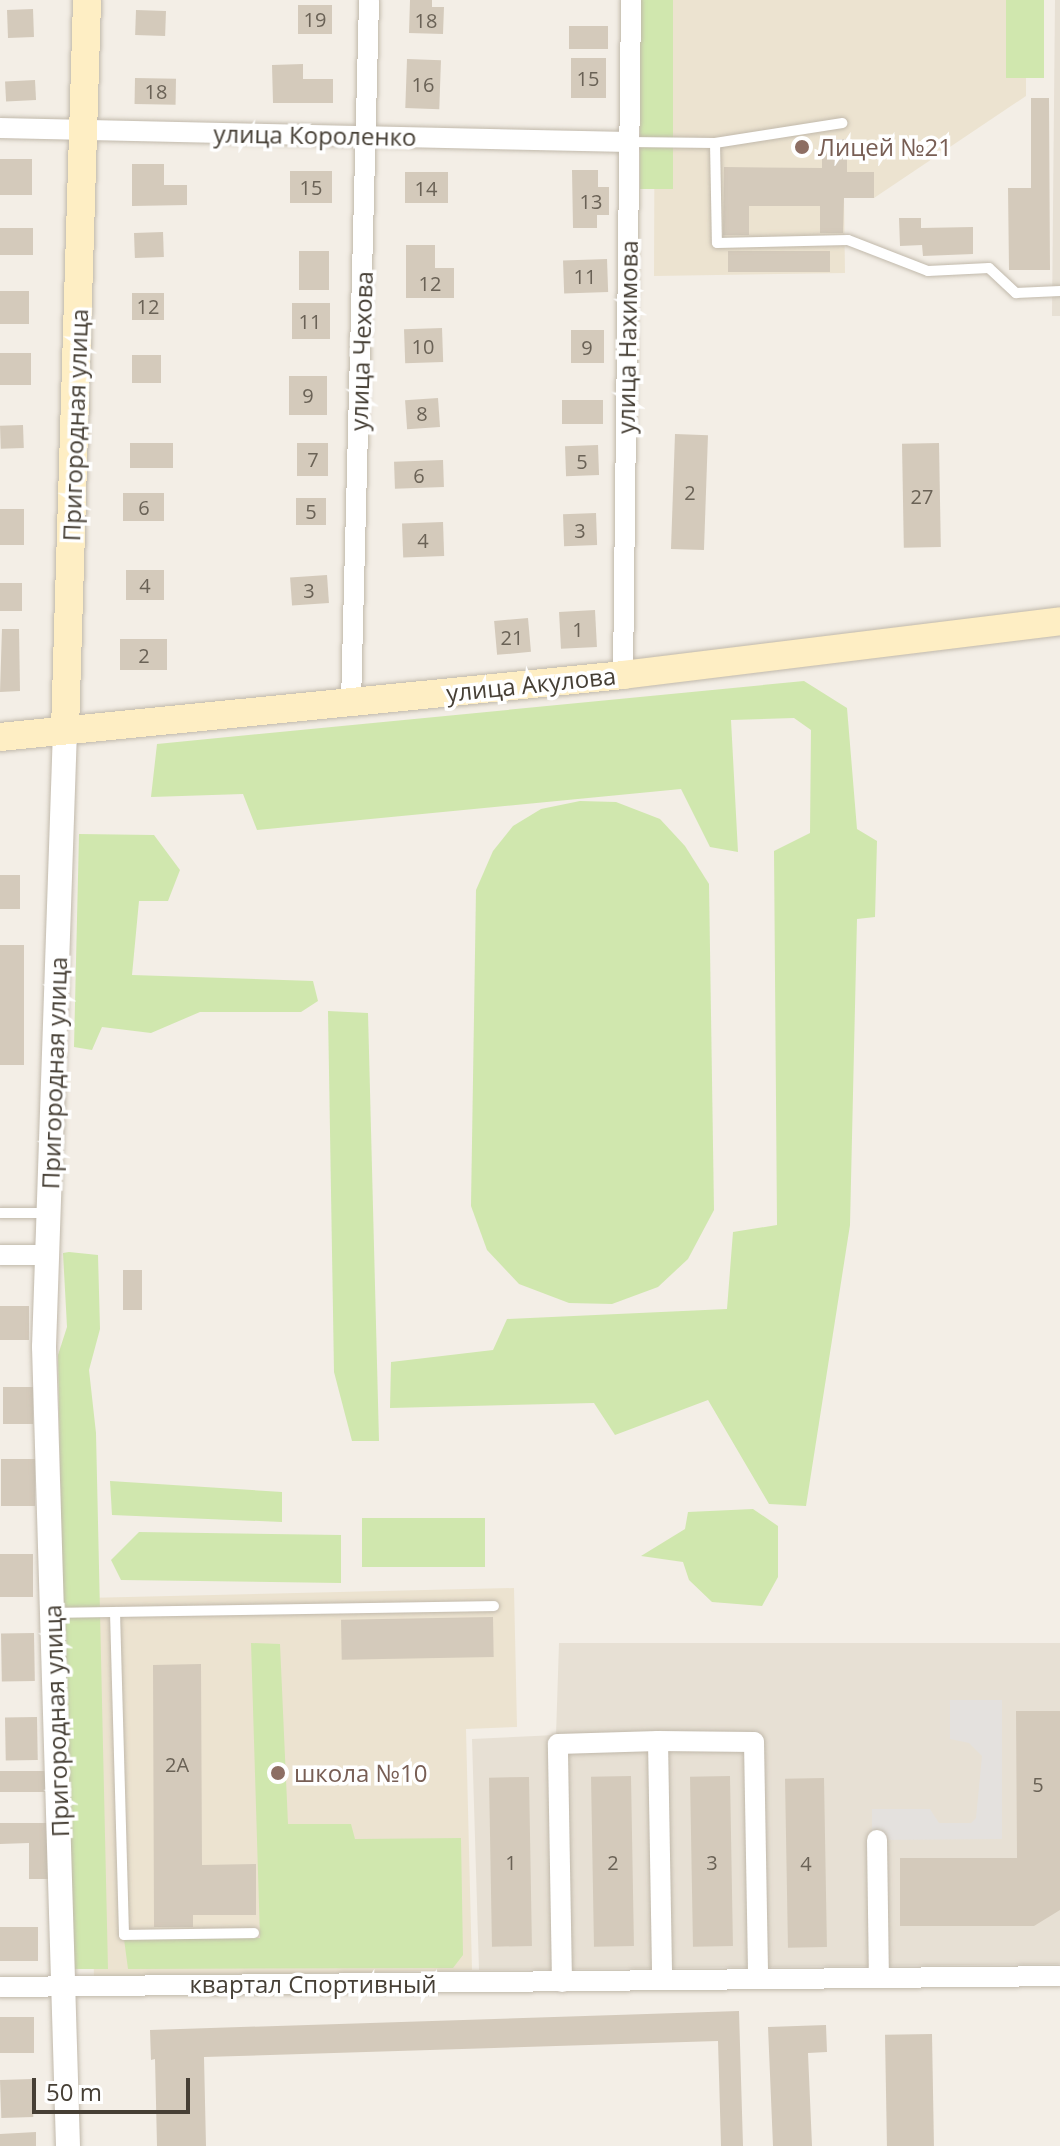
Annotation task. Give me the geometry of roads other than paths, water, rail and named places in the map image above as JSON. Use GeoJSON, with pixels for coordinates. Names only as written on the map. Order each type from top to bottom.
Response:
{"type":"FeatureCollection","features":[{"type":"Feature","properties":{"kind":"main road","name":"Пригородная улица"},"geometry":{"type":"LineString","coordinates":[[65,730],[87,0]]}},
{"type":"Feature","properties":{"kind":"main road","name":"улица Акулова"},"geometry":{"type":"LineString","coordinates":[[0,737],[623,675],[1060,621]]}},
{"type":"Feature","properties":{"kind":"street","name":"улица Чехова"},"geometry":{"type":"LineString","coordinates":[[351,703],[369,0]]}},
{"type":"Feature","properties":{"kind":"street","name":"улица Нахимова"},"geometry":{"type":"LineString","coordinates":[[623,675],[631,0]]}},
{"type":"Feature","properties":{"kind":"street","name":"улица Короленко"},"geometry":{"type":"LineString","coordinates":[[0,128],[629,142]]}},
{"type":"Feature","properties":{"kind":"street","name":"Пригородная улица"},"geometry":{"type":"LineString","coordinates":[[65,730],[44,1347],[68,2146]]}},
{"type":"Feature","properties":{"kind":"street"},"geometry":{"type":"LineString","coordinates":[[0,1255],[48,1255]]}},
{"type":"Feature","properties":{"kind":"street"},"geometry":{"type":"LineString","coordinates":[[658,1741],[662,1978]]}},
{"type":"Feature","properties":{"kind":"street"},"geometry":{"type":"LineString","coordinates":[[562,1982],[558,1744],[658,1741],[754,1742],[758,1978]]}},
{"type":"Feature","properties":{"kind":"street"},"geometry":{"type":"LineString","coordinates":[[877,1840],[879,1977]]}},
{"type":"Feature","properties":{"kind":"street","name":"квартал Спортивный"},"geometry":{"type":"LineString","coordinates":[[0,1987],[1060,1976]]}},
{"type":"Feature","properties":{"kind":"lane"},"geometry":{"type":"LineString","coordinates":[[629,142],[715,143],[842,123]]}},
{"type":"Feature","properties":{"kind":"lane"},"geometry":{"type":"LineString","coordinates":[[715,143],[717,243],[848,240],[928,271],[989,268],[1016,293],[1060,291]]}},
{"type":"Feature","properties":{"kind":"lane"},"geometry":{"type":"LineString","coordinates":[[0,1213],[49,1213]]}},
{"type":"Feature","properties":{"kind":"lane"},"geometry":{"type":"LineString","coordinates":[[53,1613],[494,1606]]}},
{"type":"Feature","properties":{"kind":"lane"},"geometry":{"type":"LineString","coordinates":[[115,1612],[124,1935],[254,1933]]}},
{"type":"Feature","properties":{"kind":"place","name":"Лицей №21"},"geometry":{"type":"Point","coordinates":[802,147]}},
{"type":"Feature","properties":{"kind":"place","name":"школа №10"},"geometry":{"type":"Point","coordinates":[278,1773]}}]}
